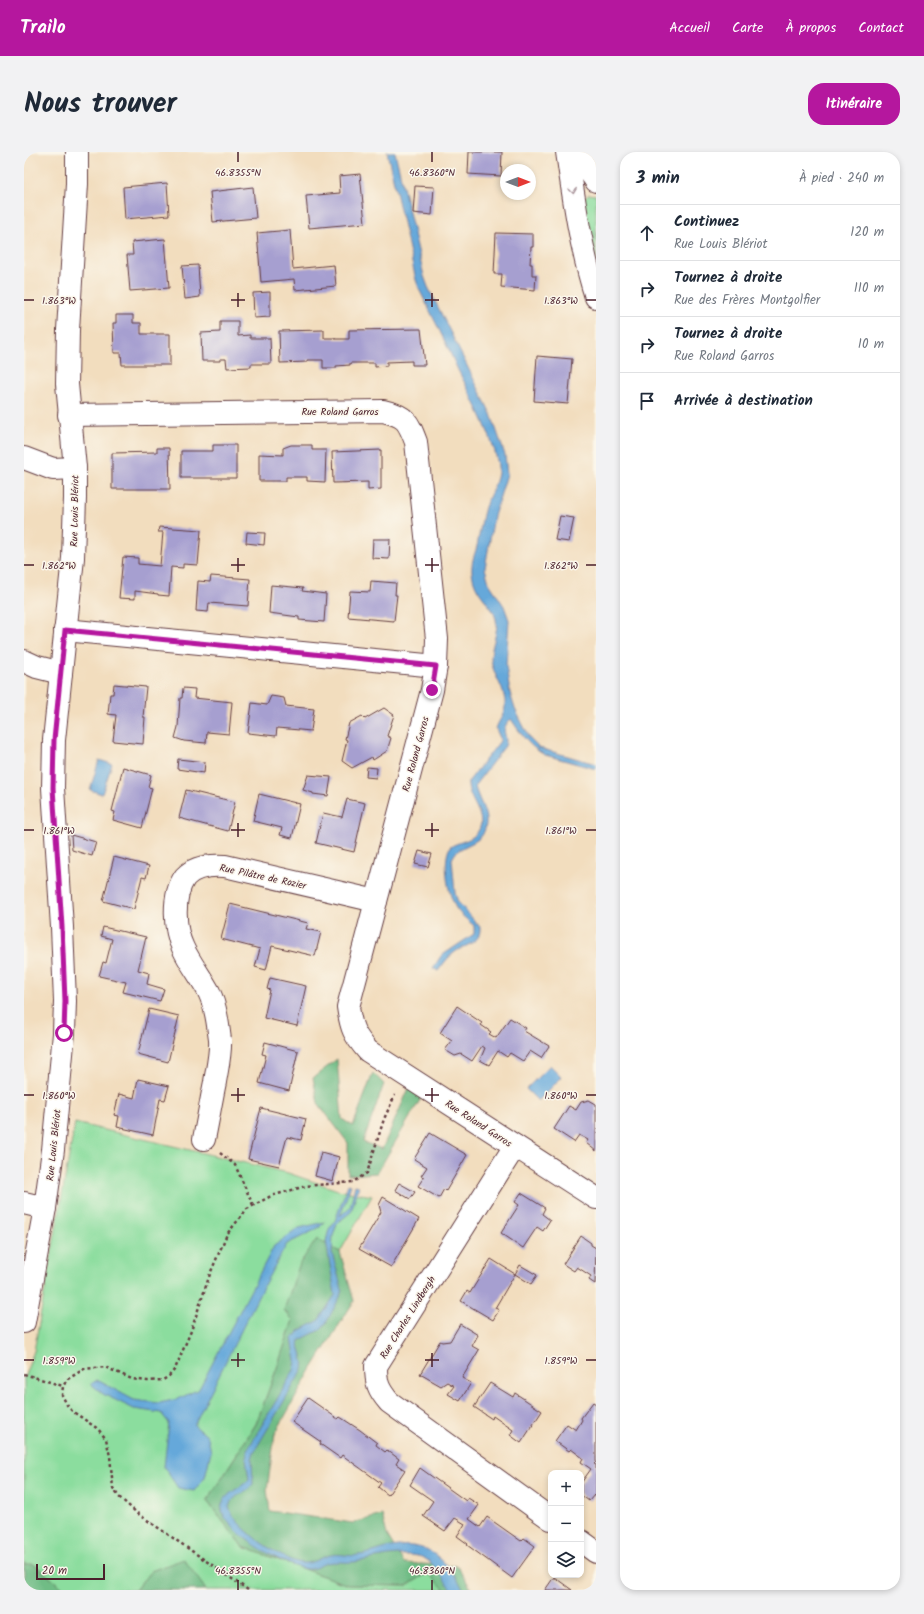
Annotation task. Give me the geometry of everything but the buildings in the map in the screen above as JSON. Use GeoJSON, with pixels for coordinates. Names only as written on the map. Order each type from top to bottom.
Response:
{"type":"FeatureCollection","features":[{"type":"Feature","properties":{"kind":"street","name":"Rue Louis Blériot"},"geometry":{"type":"LineString","coordinates":[[24,1322],[54,1150],[64,1033],[65,1001],[62,927],[53,788],[54,740],[73,558],[75,468],[67,384],[68,330],[75,235],[77,152]]}},
{"type":"Feature","properties":{"kind":"street"},"geometry":{"type":"LineString","coordinates":[[567,152],[576,215],[589,276],[596,296]]}},
{"type":"Feature","properties":{"kind":"street"},"geometry":{"type":"LineString","coordinates":[[576,152],[596,181]]}},
{"type":"Feature","properties":{"kind":"street","name":"Rue Roland Garros"},"geometry":{"type":"LineString","coordinates":[[69,415],[383,411],[398,414],[410,424],[416,442],[432,592],[436,639],[436,666],[432,690],[348,1007],[350,1024],[357,1038],[368,1051],[596,1198]]}},
{"type":"Feature","properties":{"kind":"street"},"geometry":{"type":"LineString","coordinates":[[24,458],[53,469],[75,468]]}},
{"type":"Feature","properties":{"kind":"street"},"geometry":{"type":"LineString","coordinates":[[65,630],[436,666]]}},
{"type":"Feature","properties":{"kind":"street"},"geometry":{"type":"LineString","coordinates":[[24,661],[37,667],[61,673]]}},
{"type":"Feature","properties":{"kind":"street","name":"Rue Pilâtre de Rozier"},"geometry":{"type":"LineString","coordinates":[[204,1139],[218,1066],[220,1042],[215,1012],[209,993],[182,946],[177,926],[175,905],[177,896],[186,877],[196,870],[210,865],[225,866],[376,902]]}},
{"type":"Feature","properties":{"kind":"street","name":"Rue Charles Lindbergh"},"geometry":{"type":"LineString","coordinates":[[514,1146],[376,1366],[376,1379],[379,1390],[389,1402],[548,1517]]}},
{"type":"Feature","properties":{"kind":"street"},"geometry":{"type":"LineString","coordinates":[[24,1203],[45,1208]]}},
{"type":"Feature","properties":{"kind":"street"},"geometry":{"type":"LineString","coordinates":[[582,1542],[596,1552]]}},
{"type":"Feature","properties":{"kind":"path"},"geometry":{"type":"LineString","coordinates":[[248,1590],[149,1522],[119,1497],[113,1488],[110,1456],[106,1439],[98,1429],[67,1405],[62,1395],[63,1386],[68,1379],[84,1369],[105,1367],[132,1379],[146,1381],[163,1380],[169,1376],[175,1369],[191,1331],[210,1274],[227,1234],[246,1209],[271,1196],[306,1186],[353,1182],[367,1173],[384,1119],[405,1075]]}},
{"type":"Feature","properties":{"kind":"path"},"geometry":{"type":"LineString","coordinates":[[204,1139],[235,1165],[254,1205]]}},
{"type":"Feature","properties":{"kind":"path"},"geometry":{"type":"LineString","coordinates":[[24,1374],[63,1386]]}},
{"type":"Feature","properties":{"kind":"green space"},"geometry":{"type":"Polygon","coordinates":[[[588,194],[596,195],[596,269],[582,200],[588,194]]]}},
{"type":"Feature","properties":{"kind":"green space"},"geometry":{"type":"Polygon","coordinates":[[[337,1059],[342,1119],[353,1126],[373,1073],[384,1084],[363,1142],[382,1149],[409,1088],[423,1095],[377,1173],[348,1175],[348,1143],[318,1103],[313,1078],[337,1059]]]}},
{"type":"Feature","properties":{"kind":"green space"},"geometry":{"type":"Polygon","coordinates":[[[75,1123],[288,1173],[338,1190],[372,1196],[340,1252],[317,1239],[284,1310],[293,1320],[256,1424],[207,1501],[243,1547],[348,1585],[406,1586],[428,1573],[445,1590],[206,1590],[183,1560],[151,1571],[135,1590],[65,1590],[34,1565],[24,1564],[24,1378],[34,1351],[75,1123]]]}},
{"type":"Feature","properties":{"kind":"green space"},"geometry":{"type":"Polygon","coordinates":[[[317,1239],[340,1252],[354,1301],[311,1370],[275,1434],[267,1490],[270,1511],[353,1523],[382,1515],[387,1535],[404,1563],[457,1566],[472,1590],[445,1590],[428,1573],[406,1586],[348,1585],[243,1547],[207,1501],[256,1424],[293,1320],[284,1310],[300,1263],[317,1239]]]}},
{"type":"Feature","properties":{"kind":"green space"},"geometry":{"type":"Polygon","coordinates":[[[184,1559],[206,1590],[135,1590],[151,1571],[184,1559]]]}},
{"type":"Feature","properties":{"kind":"green space"},"geometry":{"type":"Polygon","coordinates":[[[24,1564],[34,1564],[65,1590],[24,1590],[24,1564]]]}},
{"type":"Feature","properties":{"kind":"water"},"geometry":{"type":"Polygon","coordinates":[[[387,152],[395,152],[424,276],[428,287],[491,414],[505,455],[507,474],[494,516],[485,568],[489,583],[504,606],[509,620],[506,666],[510,693],[515,709],[530,739],[539,748],[596,764],[596,769],[545,755],[530,744],[511,719],[507,723],[504,730],[506,738],[505,746],[475,785],[486,817],[483,835],[479,839],[459,850],[452,859],[455,893],[458,902],[480,927],[480,933],[472,943],[459,949],[450,956],[438,971],[433,968],[441,956],[474,934],[474,926],[460,913],[453,902],[448,887],[446,861],[450,847],[473,837],[479,829],[481,822],[480,816],[468,789],[468,782],[500,741],[496,729],[505,707],[504,695],[491,658],[496,634],[496,619],[491,608],[476,587],[472,572],[485,507],[497,477],[498,463],[490,436],[416,280],[387,152]]]}},
{"type":"Feature","properties":{"kind":"water"},"geometry":{"type":"Polygon","coordinates":[[[99,760],[112,764],[102,794],[90,790],[99,760]]]}},
{"type":"Feature","properties":{"kind":"water"},"geometry":{"type":"Polygon","coordinates":[[[550,1065],[562,1077],[538,1101],[526,1089],[550,1065]]]}},
{"type":"Feature","properties":{"kind":"water"},"geometry":{"type":"Polygon","coordinates":[[[348,1184],[351,1185],[340,1216],[350,1207],[355,1185],[359,1186],[351,1212],[337,1223],[333,1236],[332,1253],[342,1289],[340,1297],[326,1323],[320,1330],[300,1340],[299,1344],[304,1365],[303,1369],[254,1452],[252,1459],[253,1484],[236,1497],[229,1507],[237,1520],[256,1539],[292,1561],[308,1563],[331,1555],[367,1554],[391,1547],[416,1547],[426,1550],[443,1561],[464,1590],[451,1590],[433,1565],[418,1556],[394,1555],[354,1562],[330,1562],[310,1569],[297,1567],[270,1554],[241,1535],[223,1514],[222,1504],[226,1497],[249,1480],[246,1458],[248,1449],[294,1370],[296,1361],[292,1339],[299,1331],[318,1321],[335,1295],[326,1241],[329,1229],[335,1221],[348,1184]]]}},
{"type":"Feature","properties":{"kind":"water"},"geometry":{"type":"Polygon","coordinates":[[[325,1222],[315,1230],[287,1244],[264,1285],[194,1425],[208,1437],[211,1452],[205,1477],[194,1491],[178,1488],[164,1467],[169,1423],[161,1413],[134,1409],[103,1394],[91,1384],[97,1380],[134,1400],[159,1403],[178,1399],[199,1389],[274,1246],[299,1228],[325,1222]]]}},
{"type":"Feature","properties":{"kind":"route"},"geometry":{"type":"LineString","coordinates":[[64,1033],[65,1001],[62,927],[53,788],[54,740],[65,630],[436,666],[432,690]]}}]}
